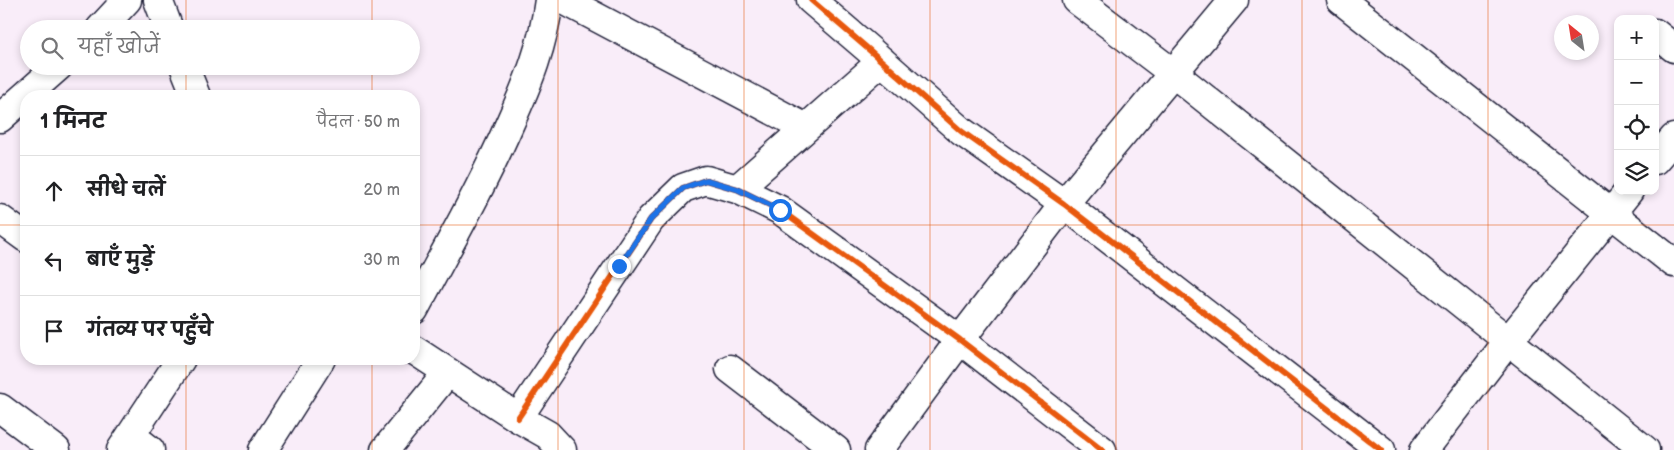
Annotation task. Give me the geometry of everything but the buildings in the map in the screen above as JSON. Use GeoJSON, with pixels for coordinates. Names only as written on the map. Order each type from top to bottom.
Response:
{"type":"FeatureCollection","features":[{"type":"Feature","properties":{"kind":"street"},"geometry":{"type":"LineString","coordinates":[[108,20],[127,0]]}},
{"type":"Feature","properties":{"kind":"street"},"geometry":{"type":"LineString","coordinates":[[158,0],[166,20]]}},
{"type":"Feature","properties":{"kind":"street"},"geometry":{"type":"LineString","coordinates":[[420,299],[491,167],[520,102],[536,62],[545,30],[549,0]]}},
{"type":"Feature","properties":{"kind":"street"},"geometry":{"type":"LineString","coordinates":[[564,0],[806,128]]}},
{"type":"Feature","properties":{"kind":"street"},"geometry":{"type":"LineString","coordinates":[[810,0],[961,131],[1064,204],[1382,450]]}},
{"type":"Feature","properties":{"kind":"street"},"geometry":{"type":"LineString","coordinates":[[1077,0],[1173,73],[1645,450]]}},
{"type":"Feature","properties":{"kind":"street"},"geometry":{"type":"LineString","coordinates":[[879,450],[1064,204],[1234,0]]}},
{"type":"Feature","properties":{"kind":"street"},"geometry":{"type":"LineString","coordinates":[[1341,0],[1674,263]]}},
{"type":"Feature","properties":{"kind":"street"},"geometry":{"type":"LineString","coordinates":[[1659,37],[1674,48]]}},
{"type":"Feature","properties":{"kind":"street"},"geometry":{"type":"LineString","coordinates":[[737,189],[882,61]]}},
{"type":"Feature","properties":{"kind":"street"},"geometry":{"type":"LineString","coordinates":[[32,90],[49,75]]}},
{"type":"Feature","properties":{"kind":"street"},"geometry":{"type":"LineString","coordinates":[[188,75],[194,90]]}},
{"type":"Feature","properties":{"kind":"street"},"geometry":{"type":"LineString","coordinates":[[0,118],[20,100]]}},
{"type":"Feature","properties":{"kind":"street"},"geometry":{"type":"LineString","coordinates":[[1659,155],[1674,138]]}},
{"type":"Feature","properties":{"kind":"street"},"geometry":{"type":"LineString","coordinates":[[518,418],[651,219],[683,188],[706,180],[737,189],[780,210],[960,340],[1102,450]]}},
{"type":"Feature","properties":{"kind":"street"},"geometry":{"type":"LineString","coordinates":[[1424,450],[1509,340],[1626,195]]}},
{"type":"Feature","properties":{"kind":"street"},"geometry":{"type":"LineString","coordinates":[[0,219],[20,234]]}},
{"type":"Feature","properties":{"kind":"street"},"geometry":{"type":"LineString","coordinates":[[420,354],[518,418],[548,435],[562,450]]}},
{"type":"Feature","properties":{"kind":"street"},"geometry":{"type":"LineString","coordinates":[[134,445],[178,365]]}},
{"type":"Feature","properties":{"kind":"street"},"geometry":{"type":"LineString","coordinates":[[263,450],[317,365]]}},
{"type":"Feature","properties":{"kind":"street"},"geometry":{"type":"LineString","coordinates":[[730,369],[836,450]]}},
{"type":"Feature","properties":{"kind":"street"},"geometry":{"type":"LineString","coordinates":[[385,450],[448,372]]}},
{"type":"Feature","properties":{"kind":"street"},"geometry":{"type":"LineString","coordinates":[[0,408],[56,450]]}},
{"type":"Feature","properties":{"kind":"cycle path"},"geometry":{"type":"LineString","coordinates":[[811,0],[961,131],[1064,204],[1381,450]]}},
{"type":"Feature","properties":{"kind":"cycle path"},"geometry":{"type":"LineString","coordinates":[[518,418],[651,219],[683,188],[706,180],[737,189],[780,210],[960,340],[1102,450]]}},
{"type":"Feature","properties":{"kind":"route"},"geometry":{"type":"LineString","coordinates":[[619,266],[651,219],[683,188],[706,180],[737,189],[780,210]]}}]}
